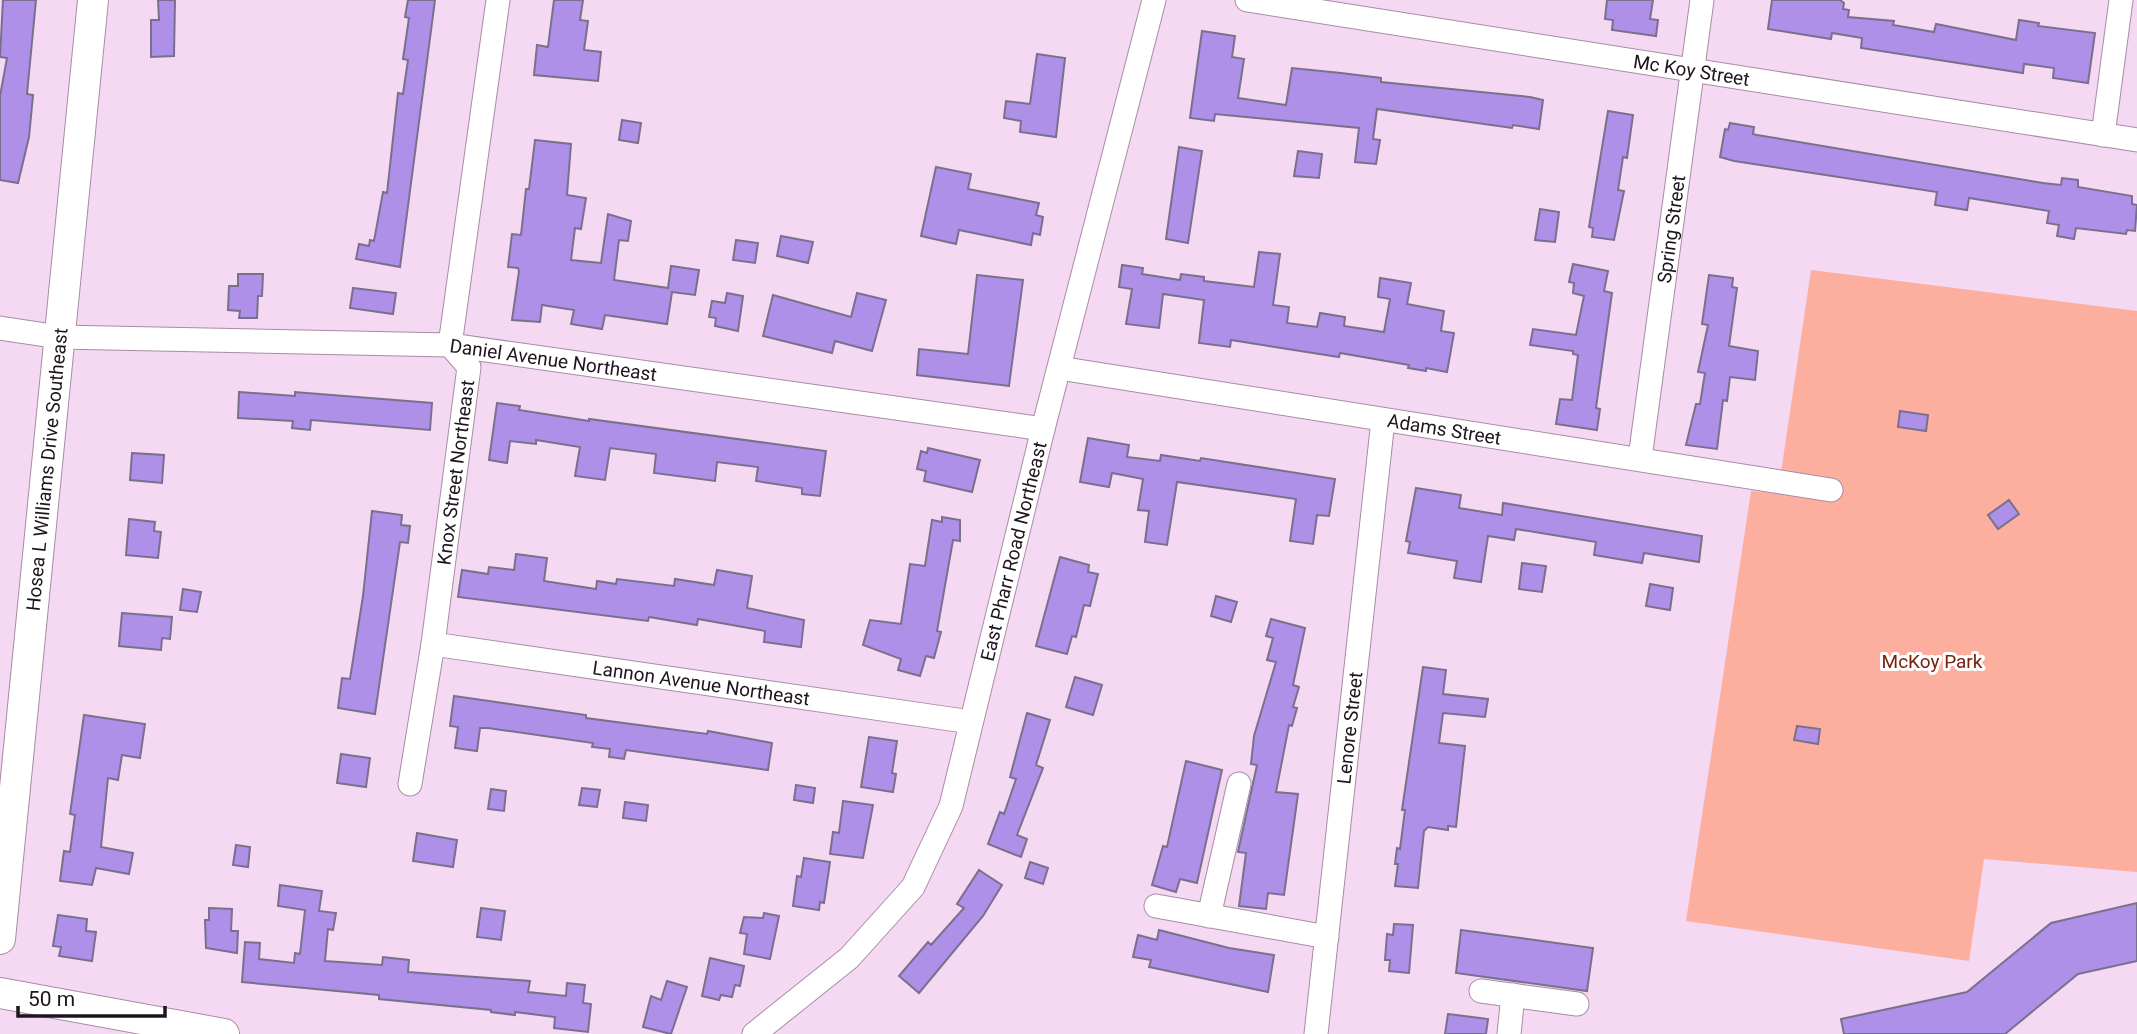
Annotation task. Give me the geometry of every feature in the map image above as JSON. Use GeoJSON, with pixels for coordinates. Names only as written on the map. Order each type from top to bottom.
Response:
{"type":"FeatureCollection","features":[{"type":"Feature","properties":{"kind":"street","name":"Hosea L Williams Drive Southeast"},"geometry":{"type":"LineString","coordinates":[[0,939],[93,0]]}},
{"type":"Feature","properties":{"kind":"street"},"geometry":{"type":"LineString","coordinates":[[450,345],[498,0]]}},
{"type":"Feature","properties":{"kind":"street","name":"East Pharr Road Northeast"},"geometry":{"type":"LineString","coordinates":[[754,1034],[849,958],[913,887],[951,806],[1043,429],[1154,0]]}},
{"type":"Feature","properties":{"kind":"street","name":"Mc Koy Street"},"geometry":{"type":"LineString","coordinates":[[1247,0],[2137,140]]}},
{"type":"Feature","properties":{"kind":"street","name":"Spring Street"},"geometry":{"type":"LineString","coordinates":[[1640,458],[1702,0]]}},
{"type":"Feature","properties":{"kind":"street"},"geometry":{"type":"LineString","coordinates":[[2103,135],[2121,0]]}},
{"type":"Feature","properties":{"kind":"street","name":"Daniel Avenue Northeast"},"geometry":{"type":"LineString","coordinates":[[0,328],[60,337],[450,345],[1043,429]]}},
{"type":"Feature","properties":{"kind":"street","name":"Knox Street Northeast"},"geometry":{"type":"LineString","coordinates":[[410,784],[433,644],[469,367],[450,345]]}},
{"type":"Feature","properties":{"kind":"street","name":"Adams Street"},"geometry":{"type":"LineString","coordinates":[[1059,368],[1831,490]]}},
{"type":"Feature","properties":{"kind":"street","name":"Lenore Street"},"geometry":{"type":"LineString","coordinates":[[1316,1034],[1383,420]]}},
{"type":"Feature","properties":{"kind":"street","name":"Lannon Avenue Northeast"},"geometry":{"type":"LineString","coordinates":[[433,644],[971,722]]}},
{"type":"Feature","properties":{"kind":"street"},"geometry":{"type":"LineString","coordinates":[[1209,916],[1239,784]]}},
{"type":"Feature","properties":{"kind":"street"},"geometry":{"type":"LineString","coordinates":[[1156,906],[1327,937]]}},
{"type":"Feature","properties":{"kind":"street"},"geometry":{"type":"LineString","coordinates":[[1480,991],[1577,1004]]}},
{"type":"Feature","properties":{"kind":"street"},"geometry":{"type":"LineString","coordinates":[[0,993],[224,1034]]}},
{"type":"Feature","properties":{"kind":"street"},"geometry":{"type":"LineString","coordinates":[[1509,1034],[1513,995]]}},
{"type":"Feature","properties":{"kind":"green space","name":"McKoy Park"},"geometry":{"type":"Polygon","coordinates":[[[1811,270],[2137,311],[2137,872],[1984,859],[1969,961],[1686,921],[1751,491],[1778,493],[1811,270]]]}},
{"type":"Feature","properties":{"kind":"building"},"geometry":{"type":"Polygon","coordinates":[[[3,0],[36,0],[27,94],[33,95],[29,137],[18,183],[0,180],[0,96],[7,58],[0,57],[3,0]]]}},
{"type":"Feature","properties":{"kind":"building"},"geometry":{"type":"Polygon","coordinates":[[[158,0],[175,0],[174,56],[151,57],[151,20],[159,20],[158,0]]]}},
{"type":"Feature","properties":{"kind":"building"},"geometry":{"type":"Polygon","coordinates":[[[408,0],[435,0],[400,267],[356,259],[359,244],[369,246],[370,240],[374,241],[383,192],[387,193],[398,93],[403,94],[408,60],[403,59],[409,18],[405,17],[408,0]]]}},
{"type":"Feature","properties":{"kind":"building"},"geometry":{"type":"Polygon","coordinates":[[[554,0],[583,0],[580,20],[588,21],[584,50],[601,52],[598,81],[534,75],[537,45],[548,47],[554,0]]]}},
{"type":"Feature","properties":{"kind":"building"},"geometry":{"type":"Polygon","coordinates":[[[1607,0],[1653,0],[1650,19],[1658,20],[1656,36],[1612,30],[1613,20],[1605,19],[1607,0]]]}},
{"type":"Feature","properties":{"kind":"building"},"geometry":{"type":"Polygon","coordinates":[[[1772,0],[1840,0],[1844,3],[1843,9],[1849,10],[1848,17],[1894,21],[1893,25],[1934,32],[1936,24],[2016,40],[2019,20],[2039,23],[2038,26],[2095,33],[2088,83],[2053,78],[2054,68],[2024,64],[2023,73],[1861,48],[1862,38],[1832,33],[1831,39],[1768,29],[1772,0]]]}},
{"type":"Feature","properties":{"kind":"building"},"geometry":{"type":"Polygon","coordinates":[[[1202,31],[1235,36],[1232,57],[1244,59],[1238,98],[1286,105],[1292,68],[1341,73],[1381,78],[1381,82],[1543,100],[1539,129],[1513,125],[1512,128],[1377,109],[1373,139],[1380,140],[1376,164],[1355,162],[1359,128],[1215,114],[1214,121],[1190,118],[1202,31]]]}},
{"type":"Feature","properties":{"kind":"building"},"geometry":{"type":"Polygon","coordinates":[[[1037,54],[1065,58],[1056,137],[1020,132],[1021,121],[1004,118],[1006,101],[1030,104],[1037,54]]]}},
{"type":"Feature","properties":{"kind":"building"},"geometry":{"type":"Polygon","coordinates":[[[1608,111],[1633,115],[1627,158],[1623,157],[1618,190],[1624,191],[1614,240],[1592,237],[1593,228],[1589,227],[1608,111]]]}},
{"type":"Feature","properties":{"kind":"building"},"geometry":{"type":"Polygon","coordinates":[[[622,120],[641,123],[638,143],[619,140],[622,120]]]}},
{"type":"Feature","properties":{"kind":"building"},"geometry":{"type":"Polygon","coordinates":[[[1730,123],[1754,127],[1753,134],[1757,135],[2043,183],[2061,185],[2062,178],[2078,180],[2078,187],[2132,196],[2132,204],[2137,205],[2135,231],[2127,230],[2126,234],[2076,228],[2074,239],[2057,236],[2059,225],[2047,223],[2049,211],[1969,198],[1967,210],[1935,205],[1937,192],[1734,161],[1720,157],[1725,129],[1728,130],[1730,123]]]}},
{"type":"Feature","properties":{"kind":"building"},"geometry":{"type":"Polygon","coordinates":[[[535,140],[571,144],[567,195],[586,198],[581,229],[575,228],[571,260],[601,263],[608,214],[631,221],[628,241],[619,240],[614,280],[668,288],[671,266],[699,270],[695,295],[672,292],[667,324],[605,315],[602,329],[571,324],[574,310],[542,305],[540,322],[512,320],[519,271],[518,268],[508,267],[512,234],[521,235],[535,140]]]}},
{"type":"Feature","properties":{"kind":"building"},"geometry":{"type":"Polygon","coordinates":[[[1179,147],[1202,151],[1188,243],[1166,239],[1179,147]]]}},
{"type":"Feature","properties":{"kind":"building"},"geometry":{"type":"Polygon","coordinates":[[[1298,151],[1322,154],[1319,178],[1294,176],[1298,151]]]}},
{"type":"Feature","properties":{"kind":"building"},"geometry":{"type":"Polygon","coordinates":[[[936,167],[971,174],[968,189],[1039,203],[1036,215],[1043,217],[1040,235],[1033,233],[1031,245],[959,230],[956,244],[921,236],[936,167]]]}},
{"type":"Feature","properties":{"kind":"building"},"geometry":{"type":"Polygon","coordinates":[[[1540,209],[1559,212],[1555,242],[1535,240],[1540,209]]]}},
{"type":"Feature","properties":{"kind":"building"},"geometry":{"type":"Polygon","coordinates":[[[781,236],[813,242],[808,263],[777,256],[781,236]]]}},
{"type":"Feature","properties":{"kind":"building"},"geometry":{"type":"Polygon","coordinates":[[[736,240],[758,243],[755,263],[733,260],[736,240]]]}},
{"type":"Feature","properties":{"kind":"building"},"geometry":{"type":"Polygon","coordinates":[[[1259,252],[1280,254],[1273,305],[1289,307],[1287,323],[1317,327],[1320,313],[1345,317],[1344,326],[1384,332],[1390,299],[1378,297],[1380,278],[1411,283],[1407,304],[1444,311],[1441,331],[1454,333],[1447,372],[1408,368],[1409,365],[1340,353],[1339,357],[1231,340],[1230,347],[1199,343],[1204,300],[1163,294],[1159,328],[1126,324],[1132,289],[1119,287],[1122,265],[1143,268],[1142,274],[1180,280],[1181,274],[1204,277],[1204,281],[1254,287],[1259,252]]]}},
{"type":"Feature","properties":{"kind":"building"},"geometry":{"type":"Polygon","coordinates":[[[1573,264],[1608,271],[1604,291],[1612,293],[1596,408],[1600,409],[1597,430],[1556,424],[1560,399],[1572,400],[1578,355],[1573,354],[1573,351],[1530,345],[1533,329],[1576,335],[1584,296],[1573,293],[1574,283],[1569,282],[1573,264]]]}},
{"type":"Feature","properties":{"kind":"building"},"geometry":{"type":"Polygon","coordinates":[[[238,274],[263,274],[257,318],[239,318],[240,311],[228,310],[229,286],[238,286],[238,274]]]}},
{"type":"Feature","properties":{"kind":"building"},"geometry":{"type":"Polygon","coordinates":[[[977,275],[1023,280],[1009,386],[917,375],[919,349],[968,354],[977,275]]]}},
{"type":"Feature","properties":{"kind":"building"},"geometry":{"type":"Polygon","coordinates":[[[1709,275],[1733,278],[1732,287],[1737,288],[1729,346],[1758,351],[1755,380],[1730,377],[1727,401],[1723,400],[1717,449],[1686,445],[1696,404],[1700,404],[1705,373],[1698,372],[1708,325],[1702,324],[1709,275]]]}},
{"type":"Feature","properties":{"kind":"building"},"geometry":{"type":"Polygon","coordinates":[[[353,288],[396,293],[393,314],[350,308],[353,288]]]}},
{"type":"Feature","properties":{"kind":"building"},"geometry":{"type":"Polygon","coordinates":[[[727,293],[743,296],[738,331],[715,326],[716,318],[709,317],[712,301],[725,303],[727,293]]]}},
{"type":"Feature","properties":{"kind":"building"},"geometry":{"type":"Polygon","coordinates":[[[857,293],[886,300],[872,351],[835,341],[832,353],[763,336],[773,295],[851,317],[857,293]]]}},
{"type":"Feature","properties":{"kind":"building"},"geometry":{"type":"Polygon","coordinates":[[[239,392],[295,396],[295,392],[432,403],[430,430],[311,420],[310,430],[292,428],[293,421],[238,418],[239,392]]]}},
{"type":"Feature","properties":{"kind":"building"},"geometry":{"type":"Polygon","coordinates":[[[497,403],[520,406],[519,410],[589,421],[826,451],[820,496],[802,494],[802,488],[756,481],[758,467],[717,462],[715,481],[654,473],[656,454],[610,448],[605,480],[575,476],[580,447],[536,440],[536,444],[510,441],[507,463],[489,460],[497,403]]]}},
{"type":"Feature","properties":{"kind":"building"},"geometry":{"type":"Polygon","coordinates":[[[1900,411],[1928,415],[1926,431],[1898,427],[1900,411]]]}},
{"type":"Feature","properties":{"kind":"building"},"geometry":{"type":"Polygon","coordinates":[[[1088,438],[1129,445],[1127,457],[1160,461],[1161,455],[1200,461],[1201,458],[1335,479],[1329,516],[1317,515],[1313,544],[1290,541],[1296,499],[1177,482],[1167,545],[1145,542],[1149,511],[1138,510],[1143,479],[1112,473],[1109,487],[1080,482],[1088,438]]]}},
{"type":"Feature","properties":{"kind":"building"},"geometry":{"type":"Polygon","coordinates":[[[928,448],[980,460],[972,492],[924,481],[926,471],[917,469],[921,451],[927,453],[928,448]]]}},
{"type":"Feature","properties":{"kind":"building"},"geometry":{"type":"Polygon","coordinates":[[[132,453],[164,455],[162,483],[130,480],[132,453]]]}},
{"type":"Feature","properties":{"kind":"building"},"geometry":{"type":"Polygon","coordinates":[[[1416,488],[1461,495],[1459,508],[1502,515],[1503,503],[1702,536],[1699,562],[1644,553],[1642,563],[1594,555],[1596,542],[1516,529],[1514,540],[1488,536],[1481,582],[1454,578],[1457,561],[1408,553],[1410,542],[1406,541],[1416,488]]]}},
{"type":"Feature","properties":{"kind":"building"},"geometry":{"type":"Polygon","coordinates":[[[2009,500],[2019,514],[1998,529],[1988,515],[2009,500]]]}},
{"type":"Feature","properties":{"kind":"building"},"geometry":{"type":"Polygon","coordinates":[[[372,511],[402,515],[401,525],[410,526],[408,543],[400,542],[375,714],[338,708],[342,678],[350,679],[363,596],[372,511]]]}},
{"type":"Feature","properties":{"kind":"building"},"geometry":{"type":"Polygon","coordinates":[[[942,517],[960,520],[960,541],[953,540],[937,631],[941,632],[934,658],[926,656],[920,676],[898,670],[901,659],[863,645],[870,620],[901,624],[910,564],[925,566],[932,520],[942,522],[942,517]]]}},
{"type":"Feature","properties":{"kind":"building"},"geometry":{"type":"Polygon","coordinates":[[[129,519],[155,522],[154,531],[161,532],[158,558],[126,555],[129,519]]]}},
{"type":"Feature","properties":{"kind":"building"},"geometry":{"type":"Polygon","coordinates":[[[516,554],[547,558],[544,581],[596,589],[597,581],[616,584],[617,579],[674,586],[675,579],[714,585],[717,570],[752,576],[747,608],[804,620],[801,647],[764,642],[765,631],[698,619],[697,625],[649,617],[648,621],[458,597],[462,570],[488,574],[489,567],[514,570],[516,554]]]}},
{"type":"Feature","properties":{"kind":"building"},"geometry":{"type":"Polygon","coordinates":[[[1060,557],[1089,565],[1088,572],[1098,574],[1090,606],[1084,605],[1076,637],[1072,636],[1067,654],[1036,646],[1060,557]]]}},
{"type":"Feature","properties":{"kind":"building"},"geometry":{"type":"Polygon","coordinates":[[[1522,563],[1546,566],[1542,592],[1519,589],[1522,563]]]}},
{"type":"Feature","properties":{"kind":"building"},"geometry":{"type":"Polygon","coordinates":[[[1650,584],[1673,588],[1670,610],[1646,606],[1650,584]]]}},
{"type":"Feature","properties":{"kind":"building"},"geometry":{"type":"Polygon","coordinates":[[[183,589],[201,592],[197,612],[180,610],[183,589]]]}},
{"type":"Feature","properties":{"kind":"building"},"geometry":{"type":"Polygon","coordinates":[[[1216,596],[1237,602],[1231,622],[1211,616],[1216,596]]]}},
{"type":"Feature","properties":{"kind":"building"},"geometry":{"type":"Polygon","coordinates":[[[122,613],[172,617],[170,639],[162,638],[161,650],[119,646],[122,613]]]}},
{"type":"Feature","properties":{"kind":"building"},"geometry":{"type":"Polygon","coordinates":[[[1271,619],[1305,628],[1293,685],[1299,687],[1293,707],[1297,708],[1292,726],[1289,725],[1276,792],[1298,794],[1284,895],[1268,893],[1266,909],[1239,906],[1246,853],[1238,852],[1257,765],[1251,764],[1254,736],[1276,662],[1267,660],[1273,638],[1266,636],[1271,619]]]}},
{"type":"Feature","properties":{"kind":"building"},"geometry":{"type":"Polygon","coordinates":[[[1423,667],[1446,670],[1443,694],[1488,699],[1485,717],[1443,713],[1439,743],[1465,746],[1456,827],[1448,826],[1448,830],[1428,827],[1424,831],[1418,888],[1395,886],[1398,864],[1395,864],[1397,848],[1400,849],[1405,810],[1402,810],[1423,667]]]}},
{"type":"Feature","properties":{"kind":"building"},"geometry":{"type":"Polygon","coordinates":[[[1075,677],[1102,685],[1093,715],[1066,707],[1075,677]]]}},
{"type":"Feature","properties":{"kind":"building"},"geometry":{"type":"Polygon","coordinates":[[[454,696],[586,715],[586,718],[707,734],[708,731],[772,743],[768,770],[626,750],[624,759],[609,757],[610,749],[592,747],[593,743],[488,728],[480,728],[477,751],[455,748],[458,727],[450,726],[454,696]]]}},
{"type":"Feature","properties":{"kind":"building"},"geometry":{"type":"Polygon","coordinates":[[[1027,713],[1050,720],[1036,765],[1043,768],[1017,835],[1027,839],[1021,857],[988,844],[1000,812],[1004,814],[1016,779],[1010,777],[1027,713]]]}},
{"type":"Feature","properties":{"kind":"building"},"geometry":{"type":"Polygon","coordinates":[[[84,715],[145,724],[140,758],[122,755],[118,780],[108,778],[101,847],[133,853],[129,874],[96,868],[92,885],[60,881],[64,851],[70,852],[75,815],[70,814],[84,715]]]}},
{"type":"Feature","properties":{"kind":"building"},"geometry":{"type":"Polygon","coordinates":[[[1797,726],[1820,729],[1818,744],[1794,740],[1797,726]]]}},
{"type":"Feature","properties":{"kind":"building"},"geometry":{"type":"Polygon","coordinates":[[[869,737],[897,741],[892,773],[896,774],[893,792],[861,787],[869,737]]]}},
{"type":"Feature","properties":{"kind":"building"},"geometry":{"type":"Polygon","coordinates":[[[341,754],[370,758],[366,787],[337,783],[341,754]]]}},
{"type":"Feature","properties":{"kind":"building"},"geometry":{"type":"Polygon","coordinates":[[[1186,761],[1222,770],[1197,883],[1180,879],[1176,892],[1152,885],[1163,846],[1167,847],[1186,761]]]}},
{"type":"Feature","properties":{"kind":"building"},"geometry":{"type":"Polygon","coordinates":[[[796,785],[815,788],[813,803],[794,800],[796,785]]]}},
{"type":"Feature","properties":{"kind":"building"},"geometry":{"type":"Polygon","coordinates":[[[582,788],[600,790],[597,807],[579,805],[582,788]]]}},
{"type":"Feature","properties":{"kind":"building"},"geometry":{"type":"Polygon","coordinates":[[[491,789],[506,791],[504,811],[488,809],[491,789]]]}},
{"type":"Feature","properties":{"kind":"building"},"geometry":{"type":"Polygon","coordinates":[[[843,801],[873,805],[863,858],[830,854],[833,832],[839,833],[843,801]]]}},
{"type":"Feature","properties":{"kind":"building"},"geometry":{"type":"Polygon","coordinates":[[[625,802],[648,805],[646,821],[623,818],[625,802]]]}},
{"type":"Feature","properties":{"kind":"building"},"geometry":{"type":"Polygon","coordinates":[[[417,833],[457,840],[453,867],[413,861],[417,833]]]}},
{"type":"Feature","properties":{"kind":"building"},"geometry":{"type":"Polygon","coordinates":[[[236,845],[250,847],[248,867],[233,865],[236,845]]]}},
{"type":"Feature","properties":{"kind":"building"},"geometry":{"type":"Polygon","coordinates":[[[804,858],[830,862],[824,903],[820,902],[819,910],[793,906],[797,876],[801,877],[804,858]]]}},
{"type":"Feature","properties":{"kind":"building"},"geometry":{"type":"Polygon","coordinates":[[[1030,862],[1048,868],[1043,884],[1025,878],[1030,862]]]}},
{"type":"Feature","properties":{"kind":"building"},"geometry":{"type":"Polygon","coordinates":[[[979,870],[1002,885],[983,916],[919,993],[899,976],[928,942],[931,945],[964,908],[957,904],[979,870]]]}},
{"type":"Feature","properties":{"kind":"building"},"geometry":{"type":"Polygon","coordinates":[[[280,885],[322,891],[319,911],[336,913],[333,930],[328,929],[325,961],[382,965],[383,957],[409,960],[408,972],[530,981],[528,992],[566,996],[567,983],[585,985],[583,1003],[591,1004],[588,1032],[554,1028],[555,1017],[515,1012],[515,1015],[491,1010],[379,999],[379,995],[242,982],[245,942],[260,943],[259,959],[294,963],[295,953],[300,954],[305,910],[278,906],[280,885]]]}},
{"type":"Feature","properties":{"kind":"building"},"geometry":{"type":"Polygon","coordinates":[[[2137,903],[2137,961],[2078,974],[2005,1034],[1844,1034],[1841,1019],[1967,992],[2051,923],[2137,903]]]}},
{"type":"Feature","properties":{"kind":"building"},"geometry":{"type":"Polygon","coordinates":[[[209,908],[232,909],[231,931],[238,931],[237,953],[206,948],[205,920],[209,920],[209,908]]]}},
{"type":"Feature","properties":{"kind":"building"},"geometry":{"type":"Polygon","coordinates":[[[481,908],[505,911],[501,940],[477,937],[481,908]]]}},
{"type":"Feature","properties":{"kind":"building"},"geometry":{"type":"Polygon","coordinates":[[[764,913],[779,916],[770,959],[744,954],[747,934],[740,933],[744,917],[763,918],[764,913]]]}},
{"type":"Feature","properties":{"kind":"building"},"geometry":{"type":"Polygon","coordinates":[[[58,915],[87,919],[86,931],[96,932],[92,961],[59,956],[61,947],[53,946],[58,915]]]}},
{"type":"Feature","properties":{"kind":"building"},"geometry":{"type":"Polygon","coordinates":[[[1394,924],[1413,925],[1409,973],[1389,971],[1390,960],[1385,960],[1387,934],[1393,935],[1394,924]]]}},
{"type":"Feature","properties":{"kind":"building"},"geometry":{"type":"Polygon","coordinates":[[[1159,930],[1229,948],[1274,955],[1268,992],[1149,967],[1151,960],[1133,957],[1138,935],[1157,940],[1159,930]]]}},
{"type":"Feature","properties":{"kind":"building"},"geometry":{"type":"Polygon","coordinates":[[[1461,930],[1593,948],[1587,991],[1456,973],[1461,930]]]}},
{"type":"Feature","properties":{"kind":"building"},"geometry":{"type":"Polygon","coordinates":[[[710,958],[744,966],[740,986],[735,985],[732,997],[721,995],[719,1000],[702,996],[710,958]]]}},
{"type":"Feature","properties":{"kind":"building"},"geometry":{"type":"Polygon","coordinates":[[[667,981],[687,987],[671,1034],[643,1027],[651,996],[661,1000],[667,981]]]}},
{"type":"Feature","properties":{"kind":"building"},"geometry":{"type":"Polygon","coordinates":[[[1448,1014],[1488,1019],[1486,1034],[1445,1034],[1448,1014]]]}}]}
